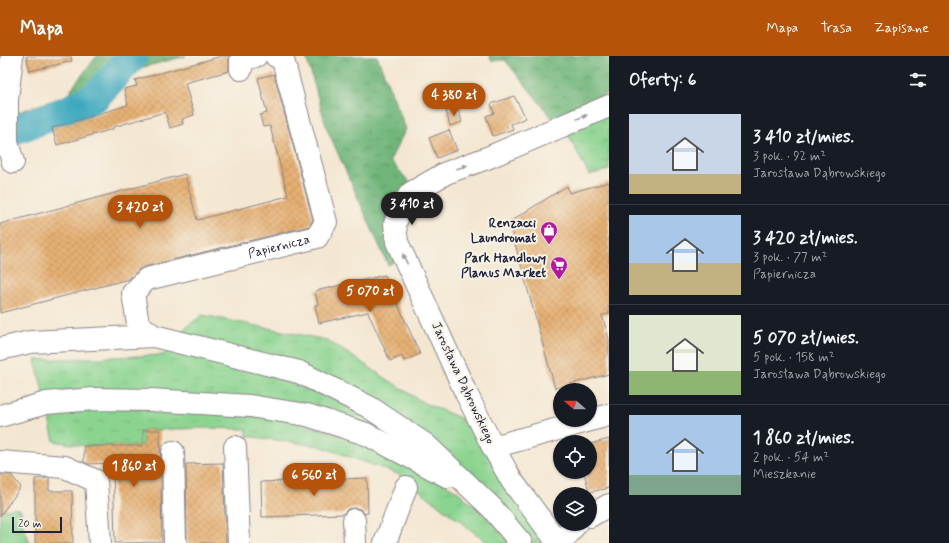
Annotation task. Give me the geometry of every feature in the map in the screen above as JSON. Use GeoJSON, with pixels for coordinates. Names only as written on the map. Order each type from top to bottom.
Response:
{"type":"FeatureCollection","features":[{"type":"Feature","properties":{"kind":"street"},"geometry":{"type":"LineString","coordinates":[[12,56],[7,99],[7,119],[8,142],[14,162]]}},
{"type":"Feature","properties":{"kind":"street","name":"Papiernicza"},"geometry":{"type":"LineString","coordinates":[[154,336],[138,324],[133,294],[146,279],[318,237],[326,222],[283,60],[276,56]]}},
{"type":"Feature","properties":{"kind":"street","name":"Jarosława Dąbrowskiego"},"geometry":{"type":"LineString","coordinates":[[559,543],[512,481],[493,447],[466,393],[397,242],[395,224],[401,206],[411,193],[446,173],[487,158],[609,106]]}},
{"type":"Feature","properties":{"kind":"street"},"geometry":{"type":"LineString","coordinates":[[0,349],[30,342],[154,336],[299,372],[369,407],[426,445],[492,508],[521,543]]}},
{"type":"Feature","properties":{"kind":"street"},"geometry":{"type":"LineString","coordinates":[[0,416],[46,403],[94,399],[151,400],[250,406],[307,416],[366,434],[466,486],[492,508]]}},
{"type":"Feature","properties":{"kind":"street"},"geometry":{"type":"LineString","coordinates":[[493,447],[609,415]]}},
{"type":"Feature","properties":{"kind":"street"},"geometry":{"type":"LineString","coordinates":[[236,447],[239,543]]}},
{"type":"Feature","properties":{"kind":"street"},"geometry":{"type":"LineString","coordinates":[[173,452],[175,543]]}},
{"type":"Feature","properties":{"kind":"street"},"geometry":{"type":"LineString","coordinates":[[0,462],[65,467],[96,481],[100,543]]}},
{"type":"Feature","properties":{"kind":"street"},"geometry":{"type":"LineString","coordinates":[[385,543],[406,487]]}},
{"type":"Feature","properties":{"kind":"street"},"geometry":{"type":"LineString","coordinates":[[597,512],[609,505]]}},
{"type":"Feature","properties":{"kind":"street"},"geometry":{"type":"LineString","coordinates":[[354,520],[355,543]]}},
{"type":"Feature","properties":{"kind":"street"},"geometry":{"type":"LineString","coordinates":[[559,543],[570,531]]}},
{"type":"Feature","properties":{"kind":"green space"},"geometry":{"type":"Polygon","coordinates":[[[97,56],[186,56],[136,69],[106,107],[16,137],[15,113],[71,94],[71,89],[97,56]]]}},
{"type":"Feature","properties":{"kind":"green space"},"geometry":{"type":"Polygon","coordinates":[[[306,56],[377,56],[406,129],[390,160],[411,184],[391,201],[388,216],[394,262],[388,265],[327,129],[306,56]]]}},
{"type":"Feature","properties":{"kind":"green space"},"geometry":{"type":"Polygon","coordinates":[[[489,56],[609,56],[609,93],[553,119],[505,60],[492,61],[489,56]]]}},
{"type":"Feature","properties":{"kind":"green space"},"geometry":{"type":"Polygon","coordinates":[[[609,113],[609,170],[589,175],[567,132],[609,113]]]}},
{"type":"Feature","properties":{"kind":"green space"},"geometry":{"type":"Polygon","coordinates":[[[202,315],[327,340],[424,403],[470,422],[549,543],[530,543],[410,423],[178,334],[202,315]]]}},
{"type":"Feature","properties":{"kind":"green space"},"geometry":{"type":"Polygon","coordinates":[[[168,349],[247,368],[336,400],[371,419],[437,464],[356,422],[45,399],[35,360],[164,355],[168,349]]]}},
{"type":"Feature","properties":{"kind":"green space"},"geometry":{"type":"Polygon","coordinates":[[[96,406],[281,418],[345,436],[414,465],[457,491],[489,519],[510,543],[488,543],[398,474],[319,446],[247,436],[247,429],[206,428],[143,430],[143,446],[84,446],[54,441],[47,410],[96,406]]]}},
{"type":"Feature","properties":{"kind":"green space"},"geometry":{"type":"Polygon","coordinates":[[[15,508],[21,510],[22,523],[30,543],[0,543],[0,511],[15,508]]]}},
{"type":"Feature","properties":{"kind":"building"},"geometry":{"type":"Polygon","coordinates":[[[26,56],[71,56],[72,61],[30,71],[26,56]]]}},
{"type":"Feature","properties":{"kind":"building"},"geometry":{"type":"Polygon","coordinates":[[[222,56],[229,56],[229,71],[185,83],[194,115],[182,119],[183,124],[170,128],[165,112],[57,145],[52,128],[128,105],[124,89],[137,86],[135,80],[222,56]]]}},
{"type":"Feature","properties":{"kind":"building"},"geometry":{"type":"Polygon","coordinates":[[[274,74],[313,220],[309,226],[144,267],[138,270],[129,279],[0,313],[0,224],[185,174],[197,220],[288,196],[270,126],[263,127],[260,115],[267,113],[258,78],[274,74]]]}},
{"type":"Feature","properties":{"kind":"building"},"geometry":{"type":"Polygon","coordinates":[[[514,96],[526,118],[511,124],[513,129],[493,136],[486,116],[494,113],[491,104],[514,96]]]}},
{"type":"Feature","properties":{"kind":"building"},"geometry":{"type":"Polygon","coordinates":[[[458,108],[462,122],[450,126],[446,111],[458,108]]]}},
{"type":"Feature","properties":{"kind":"building"},"geometry":{"type":"Polygon","coordinates":[[[449,130],[457,150],[437,158],[429,138],[449,130]]]}},
{"type":"Feature","properties":{"kind":"building","name":"Park Handlowy Planus Market"},"geometry":{"type":"Polygon","coordinates":[[[609,182],[609,314],[602,315],[609,339],[609,374],[574,383],[554,383],[509,222],[567,186],[569,193],[609,182]]]}},
{"type":"Feature","properties":{"kind":"building"},"geometry":{"type":"Polygon","coordinates":[[[385,275],[420,354],[404,361],[402,356],[390,361],[368,312],[319,323],[315,305],[318,304],[315,291],[385,275]]]}},
{"type":"Feature","properties":{"kind":"building"},"geometry":{"type":"Polygon","coordinates":[[[143,430],[160,430],[162,542],[115,543],[113,463],[88,464],[84,462],[84,446],[143,446],[143,430]]]}},
{"type":"Feature","properties":{"kind":"building"},"geometry":{"type":"Polygon","coordinates":[[[609,439],[609,488],[597,490],[597,487],[588,487],[586,479],[597,479],[597,442],[609,439]]]}},
{"type":"Feature","properties":{"kind":"building"},"geometry":{"type":"Polygon","coordinates":[[[223,463],[226,543],[187,543],[186,464],[223,463]]]}},
{"type":"Feature","properties":{"kind":"building"},"geometry":{"type":"Polygon","coordinates":[[[0,475],[11,475],[21,487],[0,516],[0,475]]]}},
{"type":"Feature","properties":{"kind":"building"},"geometry":{"type":"Polygon","coordinates":[[[49,478],[49,491],[72,491],[73,543],[35,543],[35,479],[49,478]]]}},
{"type":"Feature","properties":{"kind":"building"},"geometry":{"type":"Polygon","coordinates":[[[367,478],[368,513],[365,514],[360,509],[354,508],[348,509],[343,514],[262,517],[261,482],[367,478]]]}},
{"type":"Feature","properties":{"kind":"waterway"},"geometry":{"type":"LineString","coordinates":[[0,135],[66,111],[95,97],[133,56]]}},
{"type":"Feature","properties":{"kind":"place","name":"Renzacci Laundromat"},"geometry":{"type":"Point","coordinates":[549,245]}},
{"type":"Feature","properties":{"kind":"place","name":"Park Handlowy Planus Market"},"geometry":{"type":"Point","coordinates":[559,280]}}]}
